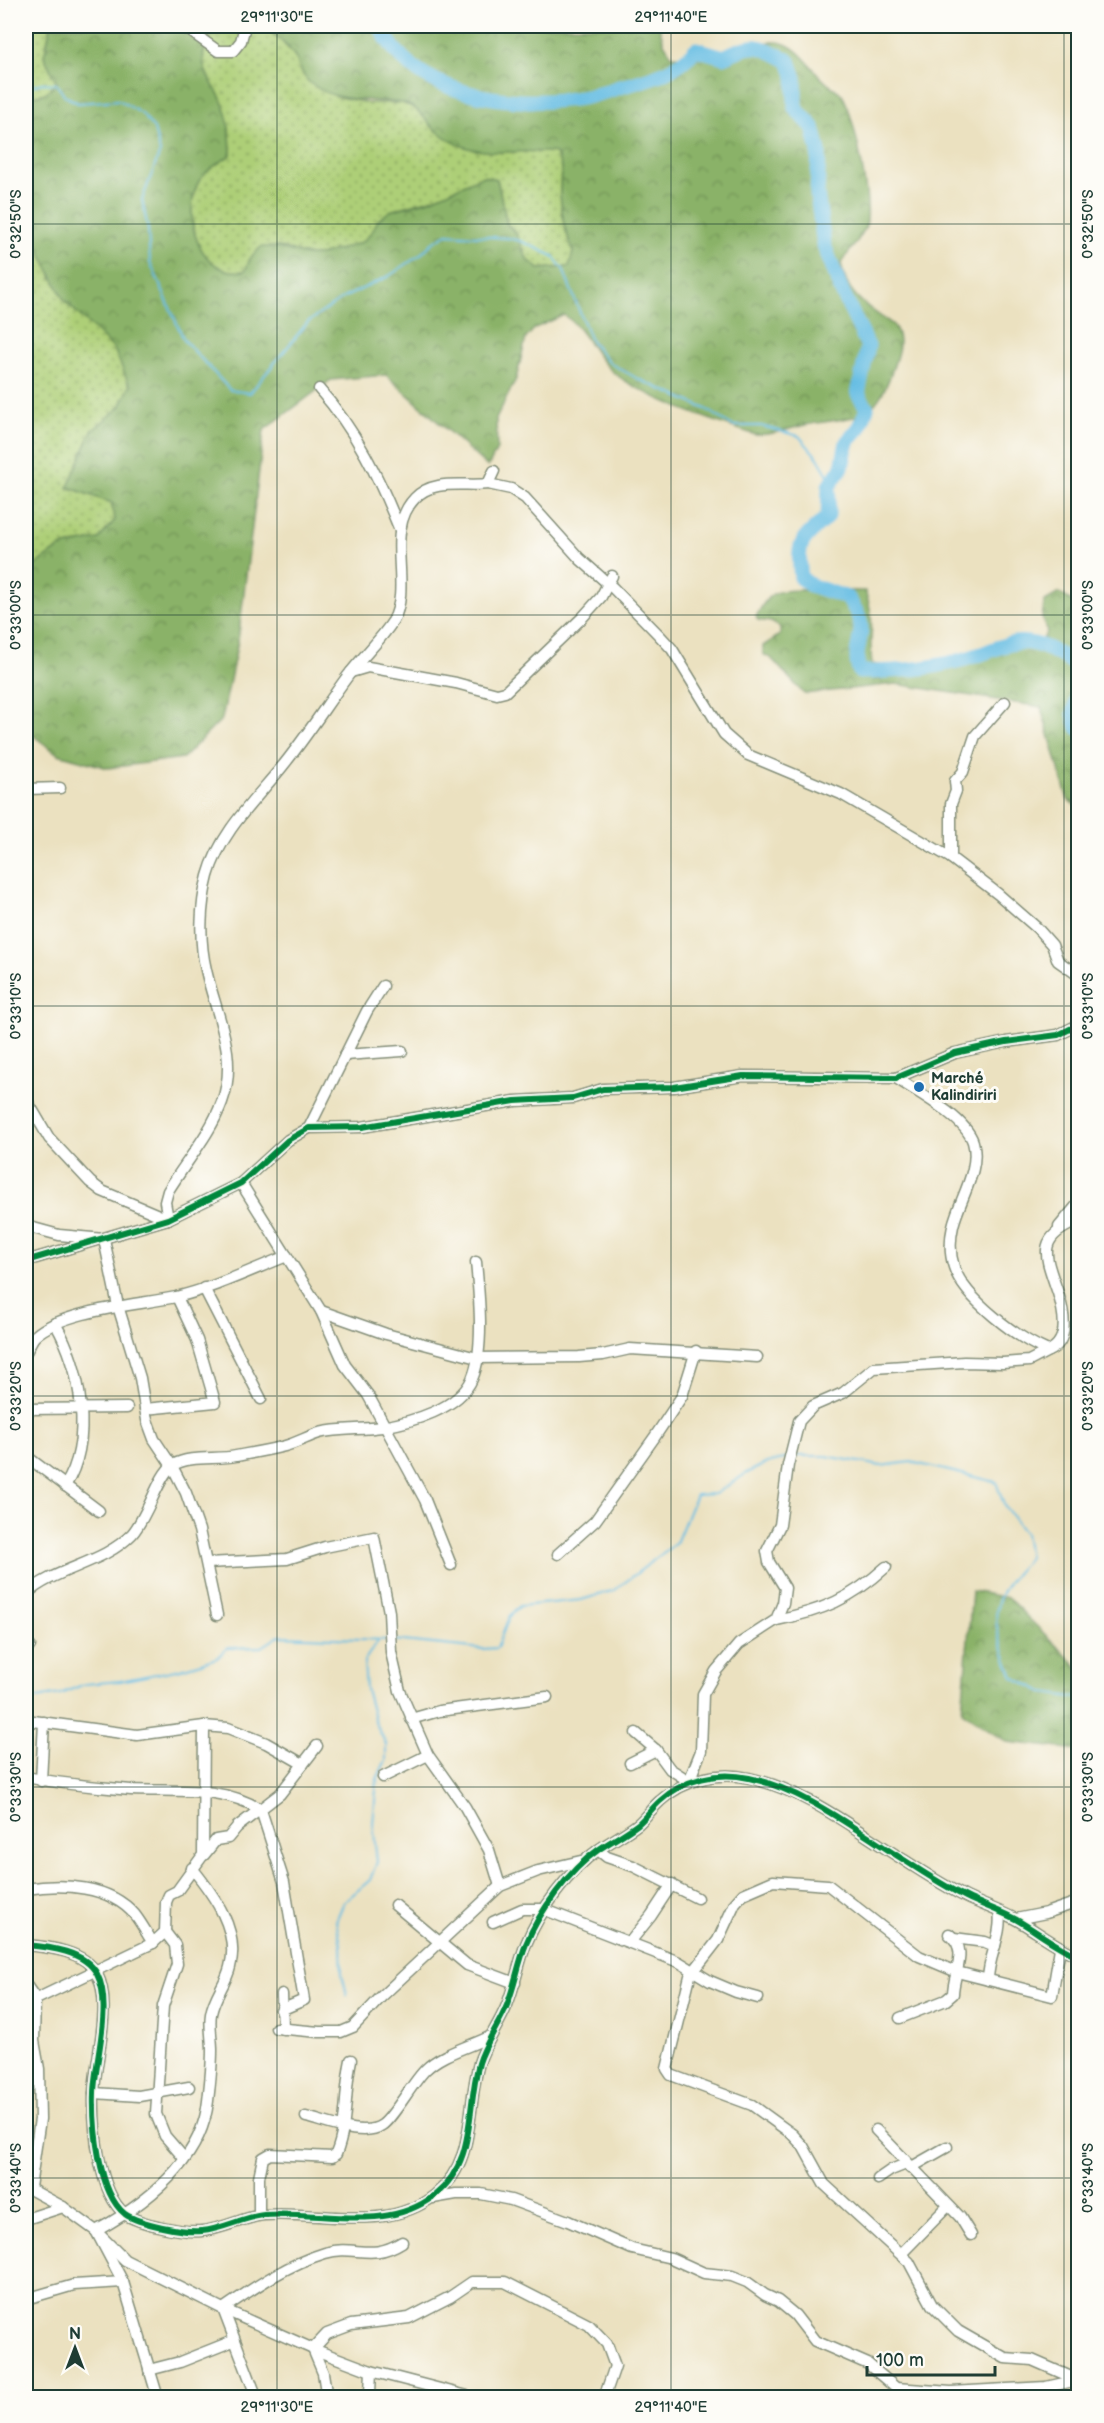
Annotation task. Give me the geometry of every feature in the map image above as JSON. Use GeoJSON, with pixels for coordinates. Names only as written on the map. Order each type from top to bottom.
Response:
{"type":"FeatureCollection","features":[{"type":"Feature","properties":{"kind":"street"},"geometry":{"type":"LineString","coordinates":[[183,26],[218,51],[233,51],[241,41],[245,26]]}},
{"type":"Feature","properties":{"kind":"street"},"geometry":{"type":"LineString","coordinates":[[168,1219],[165,1202],[168,1191],[212,1125],[223,1101],[229,1072],[223,1024],[206,969],[202,946],[203,904],[208,875],[232,825],[300,746],[351,672],[394,619],[400,580],[399,528],[364,451],[334,405],[319,389]]}},
{"type":"Feature","properties":{"kind":"street"},"geometry":{"type":"LineString","coordinates":[[488,484],[494,471]]}},
{"type":"Feature","properties":{"kind":"street"},"geometry":{"type":"LineString","coordinates":[[399,528],[415,498],[432,488],[450,484],[488,484],[511,489],[525,498],[580,559],[610,580],[672,644],[715,722],[724,734],[748,755],[842,794],[951,858],[1037,928],[1052,945],[1058,961],[1078,975]]}},
{"type":"Feature","properties":{"kind":"street"},"geometry":{"type":"LineString","coordinates":[[351,672],[368,667],[456,683],[497,694],[505,692],[602,597],[610,580]]}},
{"type":"Feature","properties":{"kind":"street"},"geometry":{"type":"LineString","coordinates":[[951,858],[951,804],[956,791],[955,781],[963,772],[975,736],[1005,702]]}},
{"type":"Feature","properties":{"kind":"street"},"geometry":{"type":"LineString","coordinates":[[26,789],[60,788]]}},
{"type":"Feature","properties":{"kind":"street"},"geometry":{"type":"LineString","coordinates":[[309,1128],[345,1055],[383,986]]}},
{"type":"Feature","properties":{"kind":"street"},"geometry":{"type":"LineString","coordinates":[[26,1261],[168,1219],[241,1183],[288,1140],[309,1128],[362,1127],[503,1102],[573,1098],[603,1089],[675,1087],[743,1076],[896,1078],[955,1053],[1006,1042],[1058,1035],[1078,1025]]}},
{"type":"Feature","properties":{"kind":"street"},"geometry":{"type":"LineString","coordinates":[[345,1055],[402,1051]]}},
{"type":"Feature","properties":{"kind":"street"},"geometry":{"type":"LineString","coordinates":[[896,1078],[963,1126],[973,1141],[974,1154],[971,1173],[953,1227],[951,1248],[954,1268],[962,1283],[982,1306],[1029,1343],[1048,1351]]}},
{"type":"Feature","properties":{"kind":"street"},"geometry":{"type":"LineString","coordinates":[[26,1099],[49,1138],[90,1182],[102,1191],[168,1219]]}},
{"type":"Feature","properties":{"kind":"street"},"geometry":{"type":"LineString","coordinates":[[241,1183],[321,1311],[345,1365],[368,1395],[425,1500],[451,1565]]}},
{"type":"Feature","properties":{"kind":"street"},"geometry":{"type":"LineString","coordinates":[[776,1620],[783,1603],[785,1587],[769,1562],[767,1551],[780,1525],[788,1465],[799,1421],[813,1406],[843,1393],[874,1368],[1011,1363],[1029,1361],[1057,1348],[1062,1342],[1064,1329],[1058,1292],[1046,1261],[1047,1247],[1054,1234],[1078,1204]]}},
{"type":"Feature","properties":{"kind":"street"},"geometry":{"type":"LineString","coordinates":[[1054,1234],[1078,1221]]}},
{"type":"Feature","properties":{"kind":"street"},"geometry":{"type":"LineString","coordinates":[[26,1226],[59,1235],[104,1239]]}},
{"type":"Feature","properties":{"kind":"street"},"geometry":{"type":"LineString","coordinates":[[104,1239],[118,1306],[140,1378],[145,1409],[154,1439],[172,1466],[199,1530],[217,1616]]}},
{"type":"Feature","properties":{"kind":"street"},"geometry":{"type":"LineString","coordinates":[[26,1352],[35,1337],[55,1323],[118,1306],[177,1297],[288,1256]]}},
{"type":"Feature","properties":{"kind":"street"},"geometry":{"type":"LineString","coordinates":[[26,1594],[38,1583],[109,1551],[131,1535],[146,1516],[161,1479],[172,1466],[189,1460],[221,1459],[285,1446],[320,1433],[384,1426],[433,1412],[458,1397],[471,1380],[477,1358],[479,1296],[476,1262]]}},
{"type":"Feature","properties":{"kind":"street"},"geometry":{"type":"LineString","coordinates":[[204,1288],[261,1399]]}},
{"type":"Feature","properties":{"kind":"street"},"geometry":{"type":"LineString","coordinates":[[145,1409],[215,1402],[197,1340],[177,1297]]}},
{"type":"Feature","properties":{"kind":"street"},"geometry":{"type":"LineString","coordinates":[[321,1311],[386,1334],[477,1358],[595,1356],[630,1349],[696,1351],[757,1357]]}},
{"type":"Feature","properties":{"kind":"street"},"geometry":{"type":"LineString","coordinates":[[55,1323],[66,1343],[79,1386],[77,1466],[65,1486]]}},
{"type":"Feature","properties":{"kind":"street"},"geometry":{"type":"LineString","coordinates":[[558,1554],[595,1521],[654,1438],[682,1396],[696,1351]]}},
{"type":"Feature","properties":{"kind":"street"},"geometry":{"type":"LineString","coordinates":[[26,1409],[127,1408]]}},
{"type":"Feature","properties":{"kind":"street"},"geometry":{"type":"LineString","coordinates":[[26,1456],[99,1510]]}},
{"type":"Feature","properties":{"kind":"street"},"geometry":{"type":"LineString","coordinates":[[207,1563],[287,1559],[325,1547],[374,1537],[389,1612],[390,1646],[400,1691],[428,1755],[465,1807],[489,1850],[500,1886]]}},
{"type":"Feature","properties":{"kind":"street"},"geometry":{"type":"LineString","coordinates":[[689,1781],[701,1751],[703,1694],[739,1644],[776,1620],[833,1605],[871,1580],[886,1567]]}},
{"type":"Feature","properties":{"kind":"street"},"geometry":{"type":"LineString","coordinates":[[411,1719],[440,1711],[547,1697]]}},
{"type":"Feature","properties":{"kind":"street"},"geometry":{"type":"LineString","coordinates":[[26,1720],[109,1733],[137,1734],[204,1726],[243,1733],[303,1764]]}},
{"type":"Feature","properties":{"kind":"street"},"geometry":{"type":"LineString","coordinates":[[41,1781],[44,1722]]}},
{"type":"Feature","properties":{"kind":"street"},"geometry":{"type":"LineString","coordinates":[[203,1855],[204,1726]]}},
{"type":"Feature","properties":{"kind":"street"},"geometry":{"type":"LineString","coordinates":[[636,1733],[656,1750],[670,1769],[689,1781]]}},
{"type":"Feature","properties":{"kind":"street"},"geometry":{"type":"LineString","coordinates":[[184,2158],[159,2127],[156,2092],[163,2006],[177,1964],[175,1945],[165,1932],[166,1902],[169,1895],[177,1891],[192,1868],[216,1840],[228,1838],[237,1827],[280,1794],[317,1746]]}},
{"type":"Feature","properties":{"kind":"street"},"geometry":{"type":"LineString","coordinates":[[630,1763],[656,1750]]}},
{"type":"Feature","properties":{"kind":"street"},"geometry":{"type":"LineString","coordinates":[[383,1777],[428,1755]]}},
{"type":"Feature","properties":{"kind":"street"},"geometry":{"type":"LineString","coordinates":[[432,2198],[450,2181],[461,2159],[472,2124],[473,2091],[480,2059],[515,1983],[525,1946],[543,1909],[585,1860],[627,1832],[663,1798],[689,1781],[716,1776],[745,1777],[771,1784],[819,1806],[953,1890],[1016,1919],[1060,1948],[1078,1956]]}},
{"type":"Feature","properties":{"kind":"street"},"geometry":{"type":"LineString","coordinates":[[26,1777],[67,1786],[202,1792],[236,1797],[261,1810],[284,1882],[304,2000],[281,2010]]}},
{"type":"Feature","properties":{"kind":"street"},"geometry":{"type":"LineString","coordinates":[[598,1850],[607,1857],[633,1866],[697,1898]]}},
{"type":"Feature","properties":{"kind":"street"},"geometry":{"type":"LineString","coordinates":[[282,1994],[280,2029],[341,2032],[353,2027],[381,1997],[500,1886],[538,1871],[585,1860]]}},
{"type":"Feature","properties":{"kind":"street"},"geometry":{"type":"LineString","coordinates":[[96,2231],[126,2215],[152,2195],[184,2158],[206,2116],[212,2053],[211,2016],[232,1956],[226,1921],[221,1909],[192,1868]]}},
{"type":"Feature","properties":{"kind":"street"},"geometry":{"type":"LineString","coordinates":[[1060,1948],[1052,1996],[957,1972],[919,1956],[828,1885],[773,1881],[743,1894],[735,1903],[718,1940],[693,1971],[667,2059],[667,2069],[671,2075],[741,2100],[766,2113],[803,2146],[824,2184],[909,2262],[932,2305],[958,2331],[1005,2358],[1027,2359],[1078,2380]]}},
{"type":"Feature","properties":{"kind":"street"},"geometry":{"type":"LineString","coordinates":[[630,1942],[672,1884]]}},
{"type":"Feature","properties":{"kind":"street"},"geometry":{"type":"LineString","coordinates":[[26,1889],[87,1888],[117,1899],[135,1915],[153,1943]]}},
{"type":"Feature","properties":{"kind":"street"},"geometry":{"type":"LineString","coordinates":[[1016,1919],[1046,1913],[1078,1902]]}},
{"type":"Feature","properties":{"kind":"street"},"geometry":{"type":"LineString","coordinates":[[395,1905],[467,1965],[515,1983]]}},
{"type":"Feature","properties":{"kind":"street"},"geometry":{"type":"LineString","coordinates":[[493,1922],[522,1909],[543,1909],[680,1962],[727,1989],[758,1998]]}},
{"type":"Feature","properties":{"kind":"street"},"geometry":{"type":"LineString","coordinates":[[988,1980],[988,1969],[1001,1922],[999,1912]]}},
{"type":"Feature","properties":{"kind":"street"},"geometry":{"type":"LineString","coordinates":[[30,2001],[96,1972],[153,1943],[165,1932]]}},
{"type":"Feature","properties":{"kind":"street"},"geometry":{"type":"LineString","coordinates":[[900,2018],[951,1997],[960,1951],[952,1936],[985,1942],[994,1946]]}},
{"type":"Feature","properties":{"kind":"street"},"geometry":{"type":"LineString","coordinates":[[26,1946],[69,1953],[96,1972],[103,1995],[94,2093],[100,2164],[111,2194],[126,2215],[174,2231],[203,2231],[259,2215],[313,2214],[380,2218],[406,2211],[432,2198],[456,2193],[481,2194],[511,2200],[632,2248],[671,2258],[704,2273],[732,2277],[747,2282],[778,2301],[795,2315],[815,2341],[868,2364],[894,2393],[1046,2387],[1078,2380]]}},
{"type":"Feature","properties":{"kind":"street"},"geometry":{"type":"LineString","coordinates":[[26,1986],[39,2069],[40,2119],[28,2187],[63,2207],[96,2231],[125,2260],[223,2308],[313,2349],[371,2371],[475,2397]]}},
{"type":"Feature","properties":{"kind":"street"},"geometry":{"type":"LineString","coordinates":[[306,2117],[343,2128],[372,2130],[384,2125],[426,2069],[448,2055],[492,2036]]}},
{"type":"Feature","properties":{"kind":"street"},"geometry":{"type":"LineString","coordinates":[[259,2215],[263,2158],[270,2154],[332,2157],[336,2154],[343,2128],[345,2085],[351,2060]]}},
{"type":"Feature","properties":{"kind":"street"},"geometry":{"type":"LineString","coordinates":[[94,2093],[140,2096],[189,2087]]}},
{"type":"Feature","properties":{"kind":"street"},"geometry":{"type":"LineString","coordinates":[[876,2130],[908,2166],[960,2217],[971,2235]]}},
{"type":"Feature","properties":{"kind":"street"},"geometry":{"type":"LineString","coordinates":[[878,2179],[891,2170],[908,2166],[947,2147]]}},
{"type":"Feature","properties":{"kind":"street"},"geometry":{"type":"LineString","coordinates":[[901,2254],[948,2206]]}},
{"type":"Feature","properties":{"kind":"street"},"geometry":{"type":"LineString","coordinates":[[26,2219],[63,2207]]}},
{"type":"Feature","properties":{"kind":"street"},"geometry":{"type":"LineString","coordinates":[[96,2231],[123,2282],[158,2397]]}},
{"type":"Feature","properties":{"kind":"street"},"geometry":{"type":"LineString","coordinates":[[223,2308],[270,2277],[328,2252],[387,2251],[402,2242]]}},
{"type":"Feature","properties":{"kind":"street"},"geometry":{"type":"LineString","coordinates":[[26,2299],[74,2285],[123,2282]]}},
{"type":"Feature","properties":{"kind":"street"},"geometry":{"type":"LineString","coordinates":[[313,2349],[327,2334],[351,2325],[409,2318],[450,2297],[472,2282],[505,2282],[589,2325],[607,2344],[615,2366],[604,2397]]}},
{"type":"Feature","properties":{"kind":"street"},"geometry":{"type":"LineString","coordinates":[[223,2308],[233,2341],[257,2397]]}},
{"type":"Feature","properties":{"kind":"street"},"geometry":{"type":"LineString","coordinates":[[149,2370],[180,2362],[233,2341]]}},
{"type":"Feature","properties":{"kind":"street"},"geometry":{"type":"LineString","coordinates":[[313,2349],[323,2373],[327,2397]]}},
{"type":"Feature","properties":{"kind":"street"},"geometry":{"type":"LineString","coordinates":[[370,2393],[371,2371]]}},
{"type":"Feature","properties":{"kind":"green space"},"geometry":{"type":"Polygon","coordinates":[[[26,26],[51,26],[44,56],[57,83],[46,93],[26,98],[26,26]]]}},
{"type":"Feature","properties":{"kind":"green space"},"geometry":{"type":"Polygon","coordinates":[[[51,26],[659,26],[664,43],[672,56],[680,57],[731,52],[772,42],[785,44],[803,57],[828,84],[841,93],[852,120],[864,180],[867,214],[862,235],[841,263],[846,281],[855,295],[892,324],[898,334],[898,352],[887,385],[870,409],[860,415],[756,435],[682,409],[628,383],[600,359],[578,328],[564,315],[535,328],[526,338],[516,379],[496,419],[497,449],[488,467],[386,375],[331,380],[264,430],[238,641],[222,719],[183,758],[108,768],[58,754],[26,730],[26,572],[61,547],[99,539],[115,520],[112,503],[68,487],[92,431],[120,407],[130,386],[114,349],[64,300],[31,233],[26,233],[26,98],[46,93],[57,83],[44,56],[51,26]],[[264,28],[234,30],[206,39],[203,56],[205,69],[225,109],[230,132],[231,155],[212,168],[200,180],[193,199],[192,214],[198,244],[216,265],[229,271],[245,271],[251,257],[261,247],[277,247],[306,255],[320,255],[362,242],[371,233],[378,220],[390,211],[430,200],[483,176],[497,179],[507,224],[516,233],[527,259],[539,269],[569,267],[573,252],[564,225],[560,195],[561,167],[556,153],[476,150],[454,142],[440,133],[408,105],[332,95],[310,83],[291,51],[264,28]]]}},
{"type":"Feature","properties":{"kind":"green space"},"geometry":{"type":"Polygon","coordinates":[[[264,28],[276,35],[295,56],[301,71],[309,82],[336,96],[367,103],[403,103],[417,109],[437,131],[556,153],[561,167],[560,195],[564,225],[573,252],[569,267],[539,269],[527,259],[516,233],[507,224],[497,179],[390,211],[366,239],[342,251],[311,255],[274,247],[251,257],[245,271],[229,271],[216,265],[206,256],[198,243],[193,229],[192,214],[193,199],[200,180],[231,154],[223,106],[204,67],[206,39],[227,31],[264,28]]]}},
{"type":"Feature","properties":{"kind":"green space"},"geometry":{"type":"Polygon","coordinates":[[[31,233],[64,300],[114,348],[130,386],[120,407],[92,432],[68,487],[112,503],[115,520],[99,539],[61,547],[26,572],[26,422],[30,416],[26,391],[26,234],[31,233]]]}},
{"type":"Feature","properties":{"kind":"green space"},"geometry":{"type":"Polygon","coordinates":[[[799,590],[865,591],[871,612],[872,664],[889,667],[954,657],[1005,640],[1042,641],[1047,631],[1042,617],[1045,601],[1059,593],[1078,605],[1078,807],[1068,800],[1041,707],[896,684],[804,694],[771,658],[763,654],[763,646],[780,635],[780,627],[771,622],[758,620],[756,617],[764,602],[772,594],[799,590]]]}},
{"type":"Feature","properties":{"kind":"green space"},"geometry":{"type":"Polygon","coordinates":[[[972,1591],[1008,1598],[1078,1667],[1078,1750],[1007,1742],[962,1711],[972,1591]]]}},
{"type":"Feature","properties":{"kind":"waterway"},"geometry":{"type":"LineString","coordinates":[[380,26],[395,50],[415,69],[439,83],[466,92],[524,101],[553,101],[596,95],[662,74],[680,64],[696,49],[724,57],[743,49],[757,47],[771,51],[789,61],[795,78],[795,108],[813,127],[819,152],[817,193],[824,245],[842,292],[868,346],[858,394],[867,408],[860,427],[847,442],[842,467],[829,486],[828,516],[807,536],[800,548],[801,578],[810,585],[848,598],[861,625],[857,656],[860,672],[933,666],[1015,643],[1032,644],[1049,649],[1078,667]]}},
{"type":"Feature","properties":{"kind":"waterway"},"geometry":{"type":"LineString","coordinates":[[26,88],[42,83],[56,84],[65,96],[78,103],[119,100],[142,114],[154,129],[160,152],[142,200],[148,229],[150,262],[184,340],[230,390],[250,393],[308,322],[343,298],[389,276],[447,234],[507,238],[521,241],[553,256],[563,269],[591,341],[608,362],[638,379],[706,409],[733,426],[761,426],[799,436],[818,458],[832,482]]}},
{"type":"Feature","properties":{"kind":"waterway"},"geometry":{"type":"LineString","coordinates":[[1078,696],[1074,714],[1078,728]]}},
{"type":"Feature","properties":{"kind":"waterway"},"geometry":{"type":"LineString","coordinates":[[795,1456],[826,1456],[881,1466],[911,1462],[996,1482],[1004,1505],[1025,1534],[1029,1557],[998,1601],[996,1623],[1005,1656],[1013,1677],[1045,1693],[1078,1698]]}},
{"type":"Feature","properties":{"kind":"waterway"},"geometry":{"type":"LineString","coordinates":[[393,1640],[483,1649],[497,1648],[509,1617],[520,1606],[581,1600],[615,1590],[676,1543],[696,1495],[715,1494],[747,1473],[767,1463],[787,1458]]}},
{"type":"Feature","properties":{"kind":"waterway"},"geometry":{"type":"LineString","coordinates":[[26,1700],[60,1694],[85,1684],[120,1681],[181,1669],[217,1658],[227,1648],[262,1647],[279,1636],[388,1640]]}},
{"type":"Feature","properties":{"kind":"waterway"},"geometry":{"type":"LineString","coordinates":[[347,1995],[342,1974],[341,1945],[336,1921],[344,1902],[370,1880],[377,1862],[373,1823],[377,1779],[386,1760],[386,1744],[375,1722],[366,1689],[364,1661],[378,1641]]}},
{"type":"Feature","properties":{"kind":"cycle path"},"geometry":{"type":"LineString","coordinates":[[26,1261],[168,1219],[241,1183],[288,1140],[309,1128],[362,1127],[515,1101],[573,1098],[603,1089],[674,1087],[743,1076],[896,1078],[955,1053],[1006,1042],[1058,1035],[1078,1025]]}},
{"type":"Feature","properties":{"kind":"cycle path"},"geometry":{"type":"LineString","coordinates":[[26,1945],[45,1947],[75,1955],[91,1966],[97,1974],[102,1987],[103,2016],[94,2093],[96,2139],[103,2175],[116,2204],[125,2214],[162,2227],[185,2231],[210,2230],[264,2215],[352,2218],[395,2214],[416,2207],[435,2195],[458,2166],[468,2134],[479,2063],[507,2005],[526,1944],[547,1905],[587,1858],[638,1824],[669,1793],[691,1782],[714,1776],[737,1776],[770,1784],[790,1792],[830,1812],[927,1875],[972,1900],[1011,1917],[1078,1956]]}},
{"type":"Feature","properties":{"kind":"place","name":"Marché Kalindiriri"},"geometry":{"type":"Point","coordinates":[919,1087]}}]}
